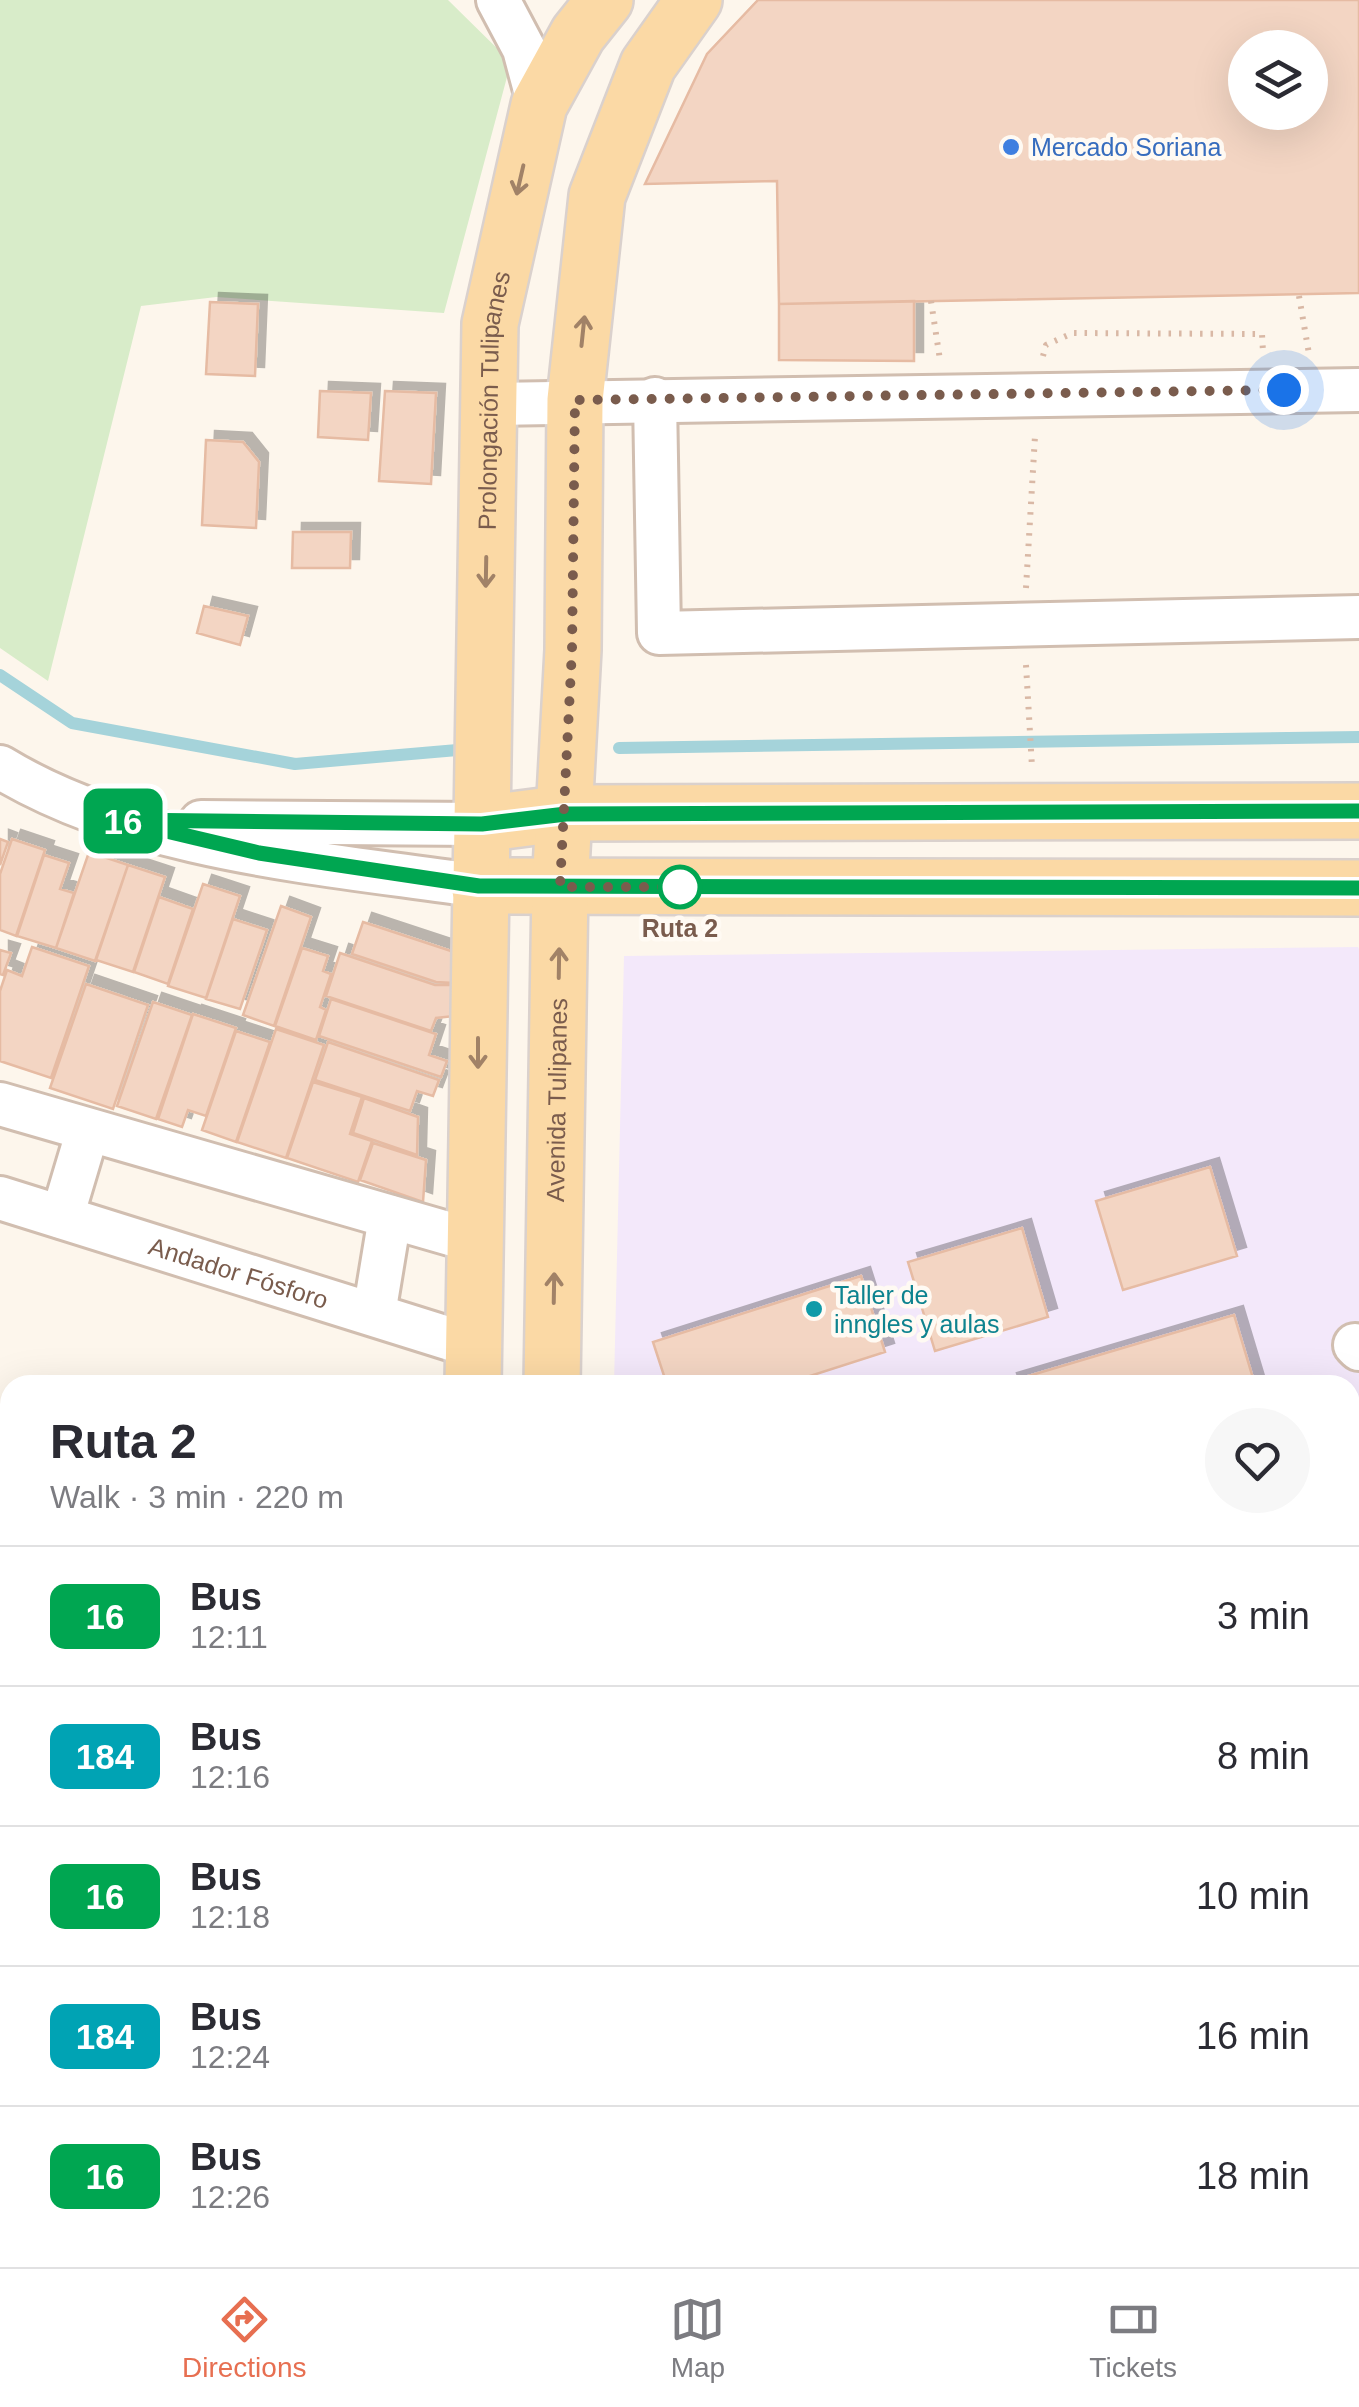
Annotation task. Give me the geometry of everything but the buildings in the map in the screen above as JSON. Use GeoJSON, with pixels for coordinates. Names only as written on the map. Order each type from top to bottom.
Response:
{"type":"FeatureCollection","features":[{"type":"Feature","properties":{"kind":"main road","name":"Prolongación Tulipanes"},"geometry":{"type":"LineString","coordinates":[[482,824],[490,324],[539,105],[578,34],[605,0]]}},
{"type":"Feature","properties":{"kind":"main road"},"geometry":{"type":"LineString","coordinates":[[566,814],[575,400],[597,196],[648,65],[694,0]]}},
{"type":"Feature","properties":{"kind":"main road"},"geometry":{"type":"LineString","coordinates":[[485,652],[572,650]]}},
{"type":"Feature","properties":{"kind":"main road"},"geometry":{"type":"LineString","coordinates":[[474,1366],[482,824],[566,814],[1359,811]]}},
{"type":"Feature","properties":{"kind":"main road","name":"Avenida Tulipanes"},"geometry":{"type":"LineString","coordinates":[[552,1375],[560,887],[566,814]]}},
{"type":"Feature","properties":{"kind":"main road"},"geometry":{"type":"LineString","coordinates":[[479,886],[1359,888]]}},
{"type":"Feature","properties":{"kind":"street"},"geometry":{"type":"LineString","coordinates":[[498,0],[524,49],[539,105]]}},
{"type":"Feature","properties":{"kind":"street"},"geometry":{"type":"LineString","coordinates":[[489,404],[1359,390]]}},
{"type":"Feature","properties":{"kind":"street"},"geometry":{"type":"LineString","coordinates":[[655,399],[659,633],[1359,618]]}},
{"type":"Feature","properties":{"kind":"street"},"geometry":{"type":"LineString","coordinates":[[0,767],[120,820],[259,853],[479,886]]}},
{"type":"Feature","properties":{"kind":"street"},"geometry":{"type":"LineString","coordinates":[[120,820],[482,824]]}},
{"type":"Feature","properties":{"kind":"street"},"geometry":{"type":"LineString","coordinates":[[0,1104],[478,1242]]}},
{"type":"Feature","properties":{"kind":"street"},"geometry":{"type":"LineString","coordinates":[[62,1217],[88,1130]]}},
{"type":"Feature","properties":{"kind":"street","name":"Andador Fósforo"},"geometry":{"type":"LineString","coordinates":[[0,1198],[374,1314],[474,1366]]}},
{"type":"Feature","properties":{"kind":"street"},"geometry":{"type":"LineString","coordinates":[[374,1314],[390,1217]]}},
{"type":"Feature","properties":{"kind":"path"},"geometry":{"type":"LineString","coordinates":[[1295,362],[1311,362],[1299,296]]}},
{"type":"Feature","properties":{"kind":"path"},"geometry":{"type":"LineString","coordinates":[[931,302],[942,380]]}},
{"type":"Feature","properties":{"kind":"path"},"geometry":{"type":"LineString","coordinates":[[1034,814],[1024,625],[1037,393],[1046,345],[1072,333],[1262,334],[1264,365]]}},
{"type":"Feature","properties":{"kind":"shaded area"},"geometry":{"type":"Polygon","coordinates":[[[1358,947],[1359,1375],[614,1375],[624,956],[1358,947]]]}},
{"type":"Feature","properties":{"kind":"green space"},"geometry":{"type":"Polygon","coordinates":[[[0,0],[448,0],[511,62],[444,313],[216,297],[141,306],[48,681],[0,648],[0,0]]]}},
{"type":"Feature","properties":{"kind":"waterway"},"geometry":{"type":"LineString","coordinates":[[0,675],[72,723],[295,764],[469,749]]}},
{"type":"Feature","properties":{"kind":"waterway"},"geometry":{"type":"LineString","coordinates":[[619,748],[1359,737]]}},
{"type":"Feature","properties":{"kind":"bus line","name":"16"},"geometry":{"type":"LineString","coordinates":[[1359,811],[566,814],[482,824],[120,820],[259,853],[479,886],[1359,888]]}},
{"type":"Feature","properties":{"kind":"place","name":"Mercado Soriana"},"geometry":{"type":"Point","coordinates":[1011,147]}},
{"type":"Feature","properties":{"kind":"place","name":"Ruta 2"},"geometry":{"type":"Point","coordinates":[680,887]}},
{"type":"Feature","properties":{"kind":"place","name":"Taller de inngles y aulas"},"geometry":{"type":"Point","coordinates":[814,1309]}},
{"type":"Feature","properties":{"kind":"route"},"geometry":{"type":"LineString","coordinates":[[680,887],[560,887],[572,650],[575,400],[1284,390]]}}]}
